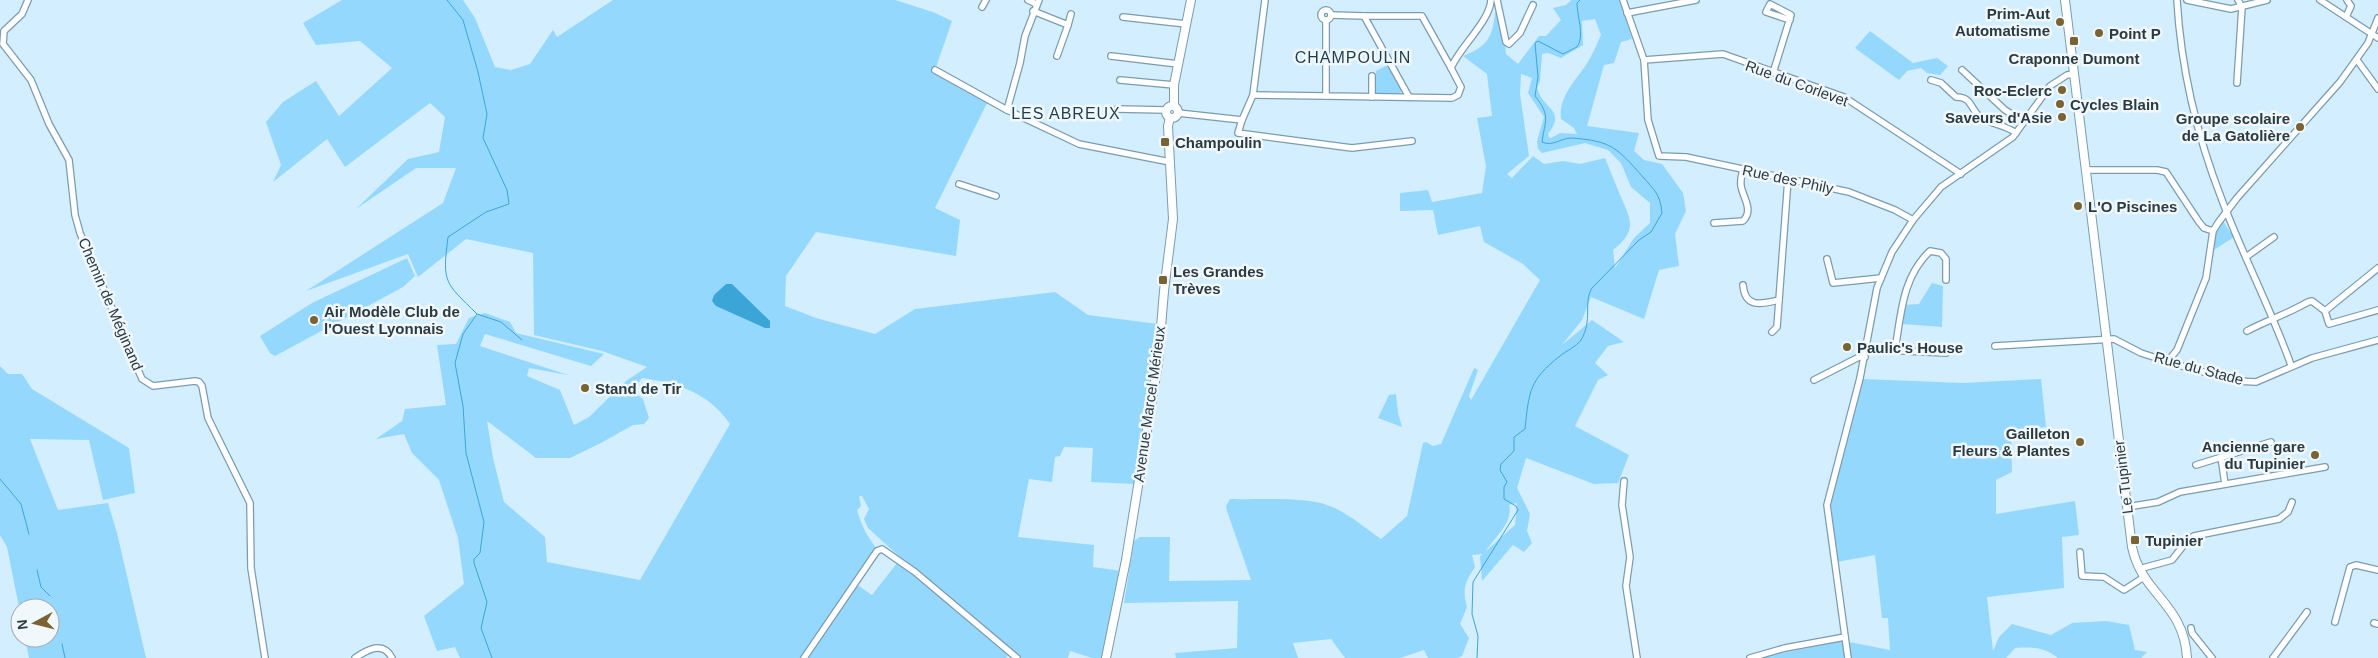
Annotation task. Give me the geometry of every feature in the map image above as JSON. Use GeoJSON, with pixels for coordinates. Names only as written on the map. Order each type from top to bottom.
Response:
{"type":"FeatureCollection","features":[{"type":"Feature","properties":{"kind":"main road"},"geometry":{"type":"LineString","coordinates":[[1174,106],[1166,110],[1166,114],[1170,118],[1174,118],[1178,113],[1174,106],[1174,85],[1190,0]]}},
{"type":"Feature","properties":{"kind":"main road","name":"Le Tupinier"},"geometry":{"type":"LineString","coordinates":[[2065,0],[2132,547],[2139,569],[2144,577],[2179,622],[2185,637],[2187,658]]}},
{"type":"Feature","properties":{"kind":"main road","name":"Avenue Marcel Mérieux"},"geometry":{"type":"LineString","coordinates":[[1106,658],[1126,560],[1158,363],[1164,291],[1173,220],[1170,118]]}},
{"type":"Feature","properties":{"kind":"street","name":"Chemin de Méginand"},"geometry":{"type":"LineString","coordinates":[[28,0],[22,14],[4,31],[3,44],[31,80],[49,124],[69,160],[75,215],[80,233],[142,379],[146,384],[153,386],[195,381],[199,382],[202,386],[208,418],[250,503],[251,568],[265,658]]}},
{"type":"Feature","properties":{"kind":"street"},"geometry":{"type":"LineString","coordinates":[[982,7],[986,0]]}},
{"type":"Feature","properties":{"kind":"street"},"geometry":{"type":"LineString","coordinates":[[1007,110],[1033,11],[1038,2],[1028,0]]}},
{"type":"Feature","properties":{"kind":"street"},"geometry":{"type":"LineString","coordinates":[[1264,0],[1253,95],[1238,133],[1352,148],[1412,141]]}},
{"type":"Feature","properties":{"kind":"street"},"geometry":{"type":"LineString","coordinates":[[1498,0],[1506,42],[1509,44],[1520,33],[1533,5]]}},
{"type":"Feature","properties":{"kind":"street"},"geometry":{"type":"LineString","coordinates":[[1623,0],[1644,60]]}},
{"type":"Feature","properties":{"kind":"street"},"geometry":{"type":"LineString","coordinates":[[1627,13],[1696,0]]}},
{"type":"Feature","properties":{"kind":"street"},"geometry":{"type":"LineString","coordinates":[[2177,0],[2188,92],[2206,154],[2227,211],[2273,318],[2291,366]]}},
{"type":"Feature","properties":{"kind":"street"},"geometry":{"type":"LineString","coordinates":[[2187,0],[2220,8],[2242,7],[2267,0]]}},
{"type":"Feature","properties":{"kind":"street"},"geometry":{"type":"LineString","coordinates":[[2236,83],[2242,7],[2238,0]]}},
{"type":"Feature","properties":{"kind":"street"},"geometry":{"type":"LineString","coordinates":[[2320,0],[2378,38]]}},
{"type":"Feature","properties":{"kind":"street"},"geometry":{"type":"LineString","coordinates":[[2346,17],[2351,6],[2347,0]]}},
{"type":"Feature","properties":{"kind":"street"},"geometry":{"type":"LineString","coordinates":[[1450,68],[1491,2]]}},
{"type":"Feature","properties":{"kind":"street"},"geometry":{"type":"LineString","coordinates":[[1033,11],[1068,25]]}},
{"type":"Feature","properties":{"kind":"street"},"geometry":{"type":"LineString","coordinates":[[1057,56],[1072,14]]}},
{"type":"Feature","properties":{"kind":"street"},"geometry":{"type":"LineString","coordinates":[[1364,16],[1409,97]]}},
{"type":"Feature","properties":{"kind":"street"},"geometry":{"type":"LineString","coordinates":[[1253,95],[1452,98],[1458,95],[1461,87],[1422,16],[1329,18],[1326,96]]}},
{"type":"Feature","properties":{"kind":"street"},"geometry":{"type":"LineString","coordinates":[[1123,17],[1186,24]]}},
{"type":"Feature","properties":{"kind":"street"},"geometry":{"type":"LineString","coordinates":[[2167,362],[2176,350],[2206,278],[2213,231],[2227,211],[2357,60],[2372,34],[2378,18]]}},
{"type":"Feature","properties":{"kind":"street"},"geometry":{"type":"LineString","coordinates":[[1773,73],[1790,20]]}},
{"type":"Feature","properties":{"kind":"street","name":"Rue du Corlevet"},"geometry":{"type":"LineString","coordinates":[[1644,60],[1723,54],[1844,97],[1961,174]]}},
{"type":"Feature","properties":{"kind":"street"},"geometry":{"type":"LineString","coordinates":[[1111,56],[1178,64]]}},
{"type":"Feature","properties":{"kind":"street","name":"Rue des Phily"},"geometry":{"type":"LineString","coordinates":[[1644,60],[1648,120],[1659,156],[1686,157],[1849,192],[1895,210],[1913,220]]}},
{"type":"Feature","properties":{"kind":"street"},"geometry":{"type":"LineString","coordinates":[[2357,60],[2378,89]]}},
{"type":"Feature","properties":{"kind":"street"},"geometry":{"type":"LineString","coordinates":[[934,70],[1007,110],[1080,144],[1170,162]]}},
{"type":"Feature","properties":{"kind":"street"},"geometry":{"type":"LineString","coordinates":[[1962,70],[2005,110],[2024,122]]}},
{"type":"Feature","properties":{"kind":"street"},"geometry":{"type":"LineString","coordinates":[[1848,658],[1827,505],[1865,357],[1877,288],[1892,252],[1913,220],[1941,187],[2016,133],[2050,86],[2067,75],[2074,74]]}},
{"type":"Feature","properties":{"kind":"street"},"geometry":{"type":"LineString","coordinates":[[1372,76],[1372,97]]}},
{"type":"Feature","properties":{"kind":"street"},"geometry":{"type":"LineString","coordinates":[[1120,80],[1174,85]]}},
{"type":"Feature","properties":{"kind":"street"},"geometry":{"type":"LineString","coordinates":[[1931,80],[1942,83],[1956,97],[1964,97],[1973,104],[1977,114],[1990,124],[2008,127],[2016,133]]}},
{"type":"Feature","properties":{"kind":"street"},"geometry":{"type":"LineString","coordinates":[[1117,109],[1166,110]]}},
{"type":"Feature","properties":{"kind":"street"},"geometry":{"type":"LineString","coordinates":[[1178,113],[1242,120]]}},
{"type":"Feature","properties":{"kind":"street"},"geometry":{"type":"LineString","coordinates":[[1714,223],[1744,221],[1747,218],[1748,201],[1740,183],[1743,169]]}},
{"type":"Feature","properties":{"kind":"street"},"geometry":{"type":"LineString","coordinates":[[2086,170],[2157,170],[2166,172],[2199,222],[2204,228],[2213,231]]}},
{"type":"Feature","properties":{"kind":"street"},"geometry":{"type":"LineString","coordinates":[[1772,332],[1778,327],[1788,179]]}},
{"type":"Feature","properties":{"kind":"street"},"geometry":{"type":"LineString","coordinates":[[959,184],[996,196]]}},
{"type":"Feature","properties":{"kind":"street"},"geometry":{"type":"LineString","coordinates":[[2246,257],[2274,237]]}},
{"type":"Feature","properties":{"kind":"street"},"geometry":{"type":"LineString","coordinates":[[1895,350],[1905,289],[1923,258],[1930,251],[1941,253],[1946,259],[1946,280]]}},
{"type":"Feature","properties":{"kind":"street"},"geometry":{"type":"LineString","coordinates":[[1827,259],[1833,283],[1881,278]]}},
{"type":"Feature","properties":{"kind":"street"},"geometry":{"type":"LineString","coordinates":[[2325,311],[2378,268]]}},
{"type":"Feature","properties":{"kind":"street"},"geometry":{"type":"LineString","coordinates":[[1743,284],[1744,292],[1751,302],[1757,304],[1780,300]]}},
{"type":"Feature","properties":{"kind":"street"},"geometry":{"type":"LineString","coordinates":[[2247,331],[2273,318],[2280,318],[2312,301],[2325,311],[2329,324],[2378,310]]}},
{"type":"Feature","properties":{"kind":"street","name":"Rue du Stade"},"geometry":{"type":"LineString","coordinates":[[1995,346],[2116,340],[2141,353],[2167,362],[2216,376],[2256,382],[2291,366],[2378,340]]}},
{"type":"Feature","properties":{"kind":"street"},"geometry":{"type":"LineString","coordinates":[[1866,348],[1946,353]]}},
{"type":"Feature","properties":{"kind":"street"},"geometry":{"type":"LineString","coordinates":[[1814,380],[1859,357],[1865,357]]}},
{"type":"Feature","properties":{"kind":"street"},"geometry":{"type":"LineString","coordinates":[[2196,465],[2271,442]]}},
{"type":"Feature","properties":{"kind":"street"},"geometry":{"type":"LineString","coordinates":[[2221,457],[2225,484]]}},
{"type":"Feature","properties":{"kind":"street"},"geometry":{"type":"LineString","coordinates":[[2127,507],[2158,502],[2180,492],[2325,467]]}},
{"type":"Feature","properties":{"kind":"street"},"geometry":{"type":"LineString","coordinates":[[1624,480],[1622,505],[1630,556],[1626,586],[1637,658]]}},
{"type":"Feature","properties":{"kind":"street"},"geometry":{"type":"LineString","coordinates":[[2139,569],[2172,560],[2187,541],[2194,536],[2279,519],[2288,512],[2292,502]]}},
{"type":"Feature","properties":{"kind":"street"},"geometry":{"type":"LineString","coordinates":[[804,658],[877,552],[882,549],[915,572],[1018,658]]}},
{"type":"Feature","properties":{"kind":"street"},"geometry":{"type":"LineString","coordinates":[[2080,552],[2082,576],[2104,577],[2124,590],[2144,577]]}},
{"type":"Feature","properties":{"kind":"street"},"geometry":{"type":"LineString","coordinates":[[2334,622],[2350,567],[2356,564],[2378,570]]}},
{"type":"Feature","properties":{"kind":"street"},"geometry":{"type":"LineString","coordinates":[[2274,658],[2306,612]]}},
{"type":"Feature","properties":{"kind":"street"},"geometry":{"type":"LineString","coordinates":[[2191,628],[2192,634],[2212,658]]}},
{"type":"Feature","properties":{"kind":"street"},"geometry":{"type":"LineString","coordinates":[[1750,658],[1785,648],[1845,637]]}},
{"type":"Feature","properties":{"kind":"street"},"geometry":{"type":"LineString","coordinates":[[355,658],[369,649],[377,647],[389,652],[392,658]]}},
{"type":"Feature","properties":{"kind":"shaded area"},"geometry":{"type":"Polygon","coordinates":[[[342,0],[463,0],[475,18],[495,67],[511,70],[530,64],[553,30],[557,37],[613,0],[895,0],[933,12],[952,21],[935,70],[987,103],[935,208],[960,220],[956,256],[816,232],[786,276],[785,306],[816,318],[875,334],[915,309],[1055,292],[1088,315],[1158,324],[1154,372],[1134,484],[1091,482],[1093,448],[1064,447],[1060,456],[1055,457],[1052,482],[1029,479],[1018,537],[1094,545],[1093,567],[1121,571],[1102,658],[1092,658],[1070,651],[1068,658],[1022,658],[1012,649],[1006,658],[460,658],[455,647],[437,651],[424,616],[464,584],[458,538],[439,480],[412,453],[404,434],[376,439],[402,421],[405,409],[446,405],[437,345],[456,344],[469,318],[485,313],[510,322],[516,333],[604,354],[591,366],[485,334],[480,346],[568,375],[529,368],[527,376],[560,390],[574,425],[589,417],[626,381],[647,367],[602,351],[534,335],[533,253],[466,239],[418,277],[408,254],[306,291],[443,203],[456,168],[416,168],[356,209],[408,159],[439,152],[445,117],[430,103],[345,167],[327,139],[273,182],[281,165],[266,122],[283,102],[316,81],[339,116],[392,68],[360,41],[316,45],[303,23],[342,0]],[[642,378],[632,391],[643,399],[649,418],[644,424],[633,425],[570,458],[536,458],[487,421],[493,458],[504,502],[545,537],[547,562],[640,580],[730,424],[712,404],[692,391],[668,383],[642,378]],[[859,496],[861,506],[857,510],[870,540],[877,549],[853,582],[872,595],[901,558],[868,528],[864,519],[869,509],[862,496],[859,496]]]}},
{"type":"Feature","properties":{"kind":"shaded area"},"geometry":{"type":"Polygon","coordinates":[[[1571,0],[1620,0],[1632,39],[1621,42],[1614,63],[1604,65],[1587,126],[1639,133],[1634,151],[1644,160],[1662,164],[1683,193],[1686,211],[1675,234],[1679,266],[1659,270],[1644,319],[1591,297],[1582,320],[1562,345],[1592,320],[1624,342],[1608,346],[1595,363],[1608,375],[1598,380],[1575,426],[1629,455],[1618,483],[1594,484],[1526,458],[1517,488],[1530,514],[1527,531],[1532,543],[1524,552],[1513,545],[1482,581],[1480,556],[1483,554],[1472,555],[1475,567],[1465,586],[1467,607],[1460,624],[1469,638],[1462,656],[1457,658],[1428,658],[1424,650],[1400,658],[1345,658],[1331,639],[1293,643],[1298,658],[1176,658],[1175,653],[1237,648],[1238,601],[1124,603],[1134,541],[1140,537],[1170,537],[1169,581],[1251,580],[1227,511],[1226,506],[1230,499],[1300,500],[1326,505],[1337,509],[1381,539],[1407,516],[1423,443],[1426,442],[1433,446],[1441,444],[1474,368],[1478,370],[1469,396],[1471,400],[1540,280],[1523,264],[1484,242],[1480,226],[1438,235],[1433,210],[1400,211],[1400,193],[1428,190],[1432,202],[1482,193],[1486,166],[1477,118],[1492,116],[1487,74],[1463,56],[1478,49],[1487,40],[1493,28],[1495,12],[1503,16],[1506,54],[1518,64],[1539,36],[1546,36],[1561,20],[1553,8],[1566,5],[1571,0]],[[1595,19],[1582,21],[1583,45],[1561,58],[1548,53],[1542,54],[1540,81],[1537,88],[1554,114],[1553,126],[1548,134],[1551,138],[1560,133],[1577,134],[1574,128],[1561,119],[1561,110],[1566,95],[1589,60],[1601,35],[1595,19]],[[1521,74],[1520,94],[1529,156],[1507,174],[1512,178],[1533,156],[1544,164],[1563,161],[1580,164],[1605,158],[1627,211],[1630,224],[1626,236],[1613,250],[1615,268],[1634,238],[1650,223],[1650,203],[1631,187],[1621,163],[1608,150],[1585,143],[1542,153],[1538,149],[1537,141],[1544,117],[1528,93],[1532,78],[1521,74]],[[1517,503],[1509,505],[1509,518],[1506,524],[1486,551],[1515,525],[1517,503]]]}},
{"type":"Feature","properties":{"kind":"shaded area"},"geometry":{"type":"Polygon","coordinates":[[[1870,31],[1913,63],[1937,58],[1948,66],[1940,75],[1927,73],[1921,68],[1907,71],[1899,80],[1855,48],[1870,31]]]}},
{"type":"Feature","properties":{"kind":"shaded area"},"geometry":{"type":"Polygon","coordinates":[[[1389,64],[1402,90],[1400,94],[1374,94],[1376,71],[1389,64]]]}},
{"type":"Feature","properties":{"kind":"shaded area"},"geometry":{"type":"Polygon","coordinates":[[[2223,221],[2230,232],[2236,236],[2212,251],[2215,235],[2223,221]]]}},
{"type":"Feature","properties":{"kind":"shaded area","name":"Air Modèle Club de l'Ouest Lyonnais"},"geometry":{"type":"Polygon","coordinates":[[[407,258],[415,276],[403,287],[275,356],[270,353],[260,336],[312,303],[407,258]]]}},
{"type":"Feature","properties":{"kind":"shaded area"},"geometry":{"type":"Polygon","coordinates":[[[1932,283],[1943,286],[1942,327],[1903,324],[1905,305],[1919,304],[1932,283]]]}},
{"type":"Feature","properties":{"kind":"shaded area"},"geometry":{"type":"Polygon","coordinates":[[[726,284],[732,284],[770,321],[770,328],[765,328],[716,306],[712,301],[714,295],[726,284]]]}},
{"type":"Feature","properties":{"kind":"shaded area"},"geometry":{"type":"Polygon","coordinates":[[[0,366],[8,374],[22,374],[32,389],[129,448],[135,493],[103,500],[89,440],[30,439],[58,510],[108,503],[117,533],[146,658],[29,658],[27,648],[60,648],[60,598],[17,598],[7,547],[0,535],[0,366]]]}},
{"type":"Feature","properties":{"kind":"shaded area"},"geometry":{"type":"Polygon","coordinates":[[[1862,379],[1963,383],[2041,379],[2046,427],[2011,430],[2012,472],[1996,480],[1996,514],[2075,501],[2079,535],[2062,537],[2064,588],[1987,597],[1993,651],[1999,637],[2012,624],[2051,635],[2072,623],[2106,621],[2129,625],[2135,650],[2147,652],[2141,658],[2058,658],[2043,650],[2015,648],[2006,658],[1851,658],[1849,642],[1890,650],[1888,618],[1882,618],[1875,555],[1837,562],[1831,505],[1862,379]]]}},
{"type":"Feature","properties":{"kind":"shaded area"},"geometry":{"type":"Polygon","coordinates":[[[1396,394],[1402,427],[1378,418],[1389,395],[1396,394]]]}},
{"type":"Feature","properties":{"kind":"shaded area"},"geometry":{"type":"Polygon","coordinates":[[[1842,641],[1845,658],[1756,658],[1842,641]]]}},
{"type":"Feature","properties":{"kind":"waterway"},"geometry":{"type":"LineString","coordinates":[[447,0],[463,20],[478,72],[487,114],[483,138],[507,190],[509,204],[486,212],[448,237],[446,264],[446,274],[452,288],[477,314],[463,334],[455,363],[463,406],[466,453],[484,522],[480,553],[474,559],[474,563],[487,602],[481,628],[492,658]]}},
{"type":"Feature","properties":{"kind":"waterway"},"geometry":{"type":"LineString","coordinates":[[1477,658],[1478,636],[1472,614],[1473,582],[1518,510],[1516,506],[1504,499],[1504,487],[1507,482],[1500,470],[1501,464],[1514,451],[1514,437],[1525,429],[1532,388],[1542,372],[1581,340],[1587,326],[1588,300],[1592,288],[1639,240],[1651,232],[1662,213],[1660,201],[1654,190],[1627,159],[1613,148],[1585,139],[1572,138],[1553,143],[1542,142],[1546,118],[1535,96],[1538,77],[1535,43],[1538,41],[1563,54],[1577,47],[1581,32],[1577,3],[1580,0]]}},
{"type":"Feature","properties":{"kind":"waterway"},"geometry":{"type":"LineString","coordinates":[[477,314],[501,322],[522,340]]}},
{"type":"Feature","properties":{"kind":"waterway"},"geometry":{"type":"LineString","coordinates":[[0,479],[21,504],[29,534]]}},
{"type":"Feature","properties":{"kind":"waterway"},"geometry":{"type":"LineString","coordinates":[[37,570],[41,587],[50,596]]}},
{"type":"Feature","properties":{"kind":"waterway"},"geometry":{"type":"LineString","coordinates":[[62,644],[65,658]]}},
{"type":"Feature","properties":{"kind":"place","name":"Prim-Aut Automatisme"},"geometry":{"type":"Point","coordinates":[2060,22]}},
{"type":"Feature","properties":{"kind":"place","name":"Point P"},"geometry":{"type":"Point","coordinates":[2099,33]}},
{"type":"Feature","properties":{"kind":"place","name":"Craponne Dumont"},"geometry":{"type":"Point","coordinates":[2074,41]}},
{"type":"Feature","properties":{"kind":"place","name":"Roc-Eclerc"},"geometry":{"type":"Point","coordinates":[2062,90]}},
{"type":"Feature","properties":{"kind":"place","name":"Cycles Blain"},"geometry":{"type":"Point","coordinates":[2060,104]}},
{"type":"Feature","properties":{"kind":"place","name":"Saveurs d'Asie"},"geometry":{"type":"Point","coordinates":[2062,117]}},
{"type":"Feature","properties":{"kind":"place","name":"Groupe scolaire de La Gatolière"},"geometry":{"type":"Point","coordinates":[2300,127]}},
{"type":"Feature","properties":{"kind":"place","name":"Champoulin"},"geometry":{"type":"Point","coordinates":[1165,142]}},
{"type":"Feature","properties":{"kind":"place","name":"L'O Piscines"},"geometry":{"type":"Point","coordinates":[2078,206]}},
{"type":"Feature","properties":{"kind":"place","name":"Les Grandes Trèves"},"geometry":{"type":"Point","coordinates":[1163,280]}},
{"type":"Feature","properties":{"kind":"place","name":"Air Modèle Club de l'Ouest Lyonnais"},"geometry":{"type":"Point","coordinates":[314,320]}},
{"type":"Feature","properties":{"kind":"place","name":"Paulic's House"},"geometry":{"type":"Point","coordinates":[1847,347]}},
{"type":"Feature","properties":{"kind":"place","name":"Stand de Tir"},"geometry":{"type":"Point","coordinates":[585,388]}},
{"type":"Feature","properties":{"kind":"place","name":"Gailleton Fleurs & Plantes"},"geometry":{"type":"Point","coordinates":[2080,442]}},
{"type":"Feature","properties":{"kind":"place","name":"Ancienne gare du Tupinier"},"geometry":{"type":"Point","coordinates":[2315,455]}},
{"type":"Feature","properties":{"kind":"place","name":"Tupinier"},"geometry":{"type":"Point","coordinates":[2135,540]}},
{"type":"Feature","properties":{"kind":"district","name":"CHAMPOULIN"},"geometry":{"type":"Point","coordinates":[1353,57]}},
{"type":"Feature","properties":{"kind":"district","name":"LES ABREUX"},"geometry":{"type":"Point","coordinates":[1066,113]}}]}
